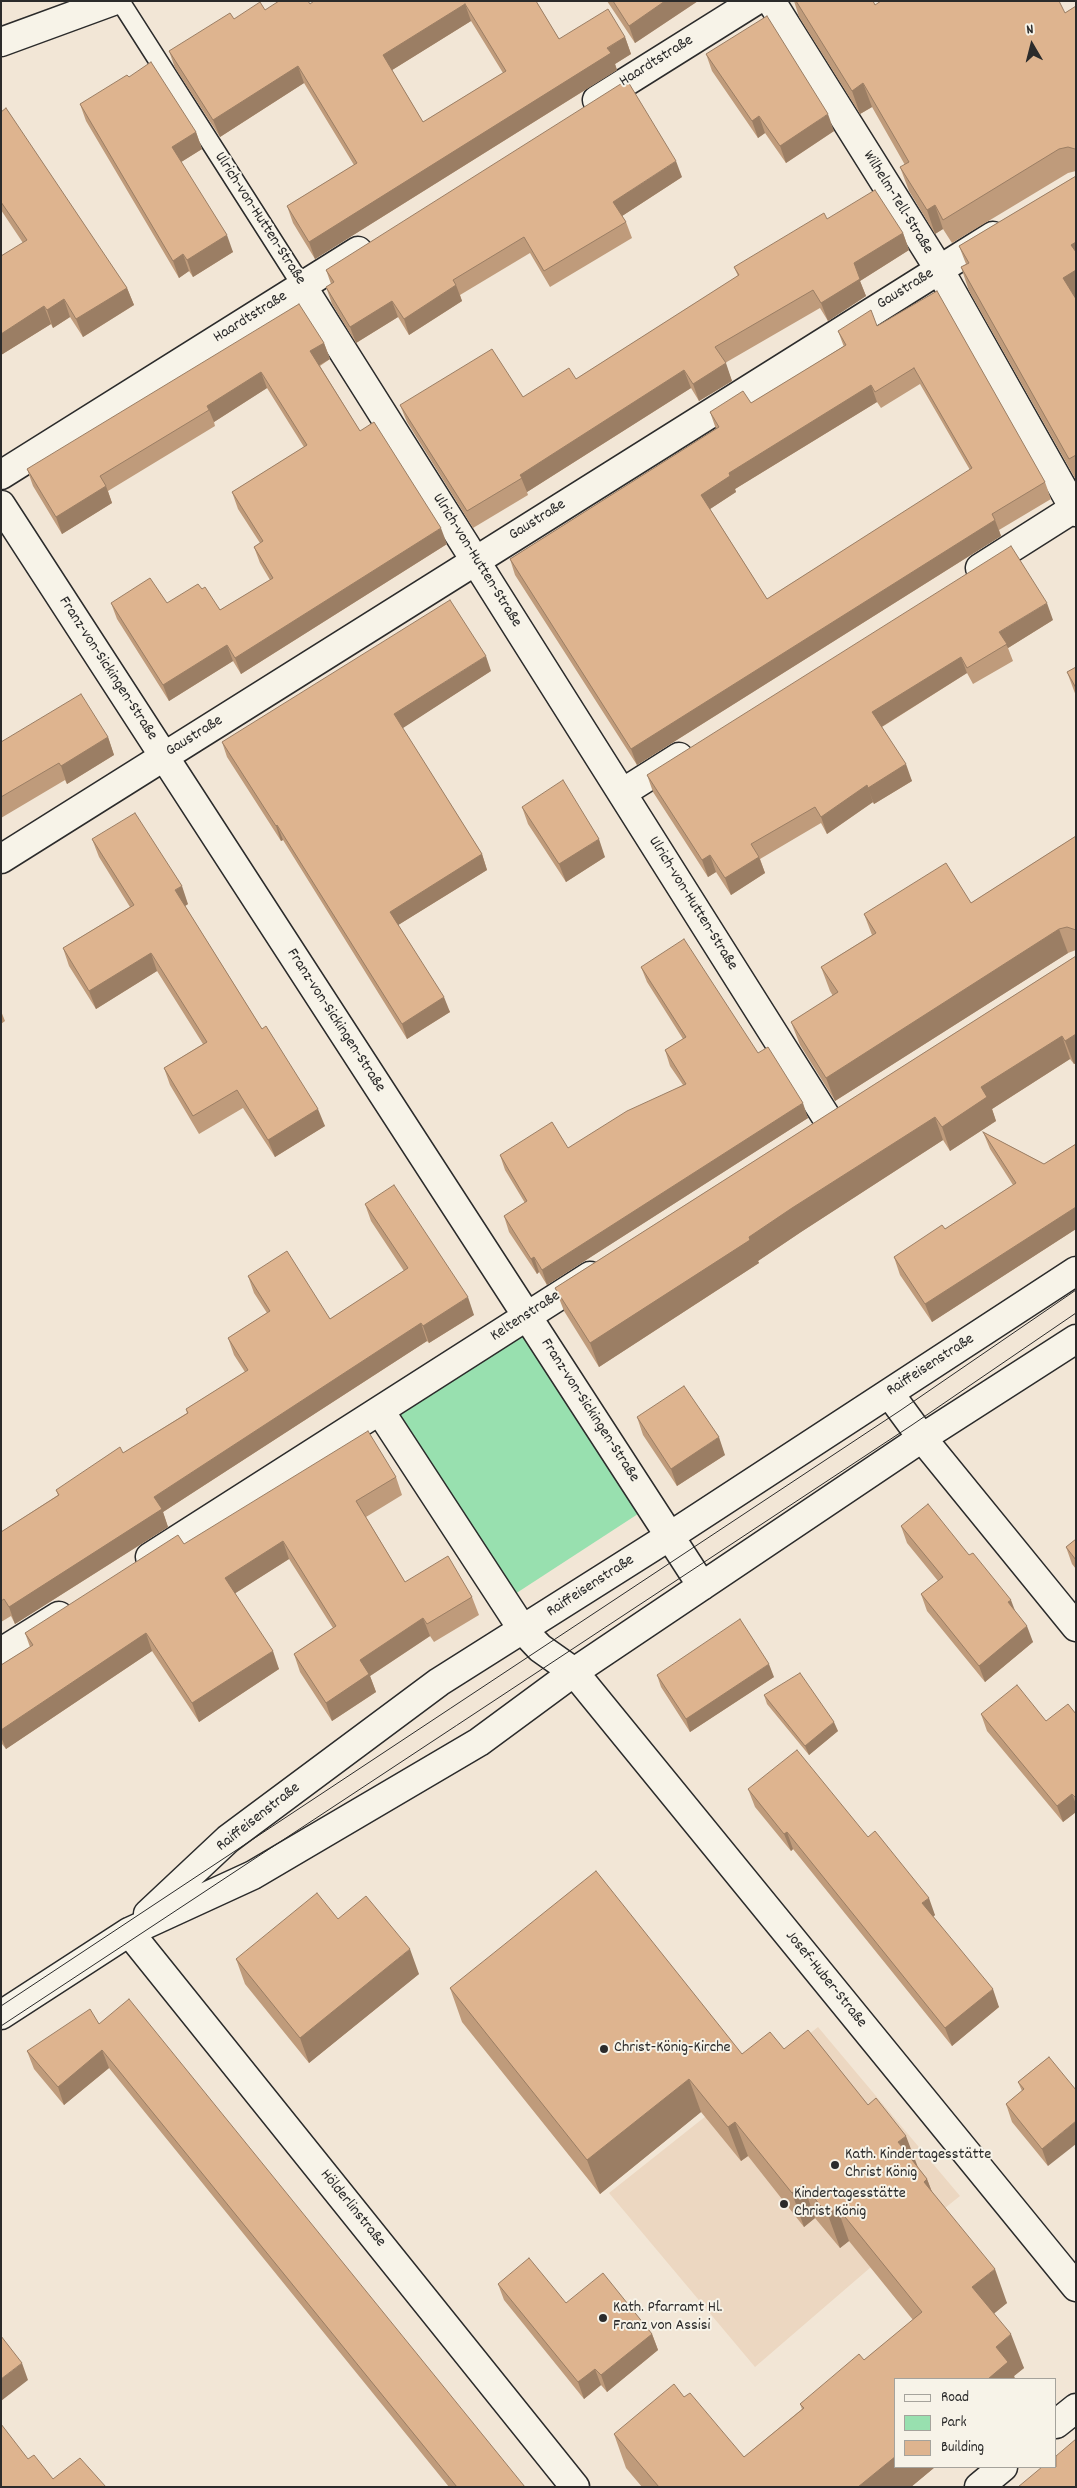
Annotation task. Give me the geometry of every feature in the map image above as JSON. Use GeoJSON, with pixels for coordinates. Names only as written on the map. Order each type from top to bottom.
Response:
{"type":"FeatureCollection","features":[{"type":"Feature","properties":{"kind":"street"},"geometry":{"type":"LineString","coordinates":[[1,42],[113,1]]}},
{"type":"Feature","properties":{"kind":"street","name":"Haardtstraße"},"geometry":{"type":"LineString","coordinates":[[578,112],[755,1]]}},
{"type":"Feature","properties":{"kind":"street","name":"Wilhelm-Tell-Straße"},"geometry":{"type":"LineString","coordinates":[[771,1],[939,269],[1075,509]]}},
{"type":"Feature","properties":{"kind":"street","name":"Gaustraße"},"geometry":{"type":"LineString","coordinates":[[1,859],[1011,225]]}},
{"type":"Feature","properties":{"kind":"street","name":"Haardtstraße"},"geometry":{"type":"LineString","coordinates":[[1,475],[377,239]]}},
{"type":"Feature","properties":{"kind":"street","name":"Ulrich-von-Hutten-Straße"},"geometry":{"type":"LineString","coordinates":[[302,286],[830,1123]]}},
{"type":"Feature","properties":{"kind":"street","name":"Franz-von-Sickingen-Straße"},"geometry":{"type":"LineString","coordinates":[[1,505],[702,1586]]}},
{"type":"Feature","properties":{"kind":"street"},"geometry":{"type":"LineString","coordinates":[[957,582],[1075,509]]}},
{"type":"Feature","properties":{"kind":"street"},"geometry":{"type":"LineString","coordinates":[[622,793],[697,746]]}},
{"type":"Feature","properties":{"kind":"street"},"geometry":{"type":"LineString","coordinates":[[805,1139],[855,1107]]}},
{"type":"Feature","properties":{"kind":"street","name":"Keltenstraße"},"geometry":{"type":"LineString","coordinates":[[127,1572],[612,1262]]}},
{"type":"Feature","properties":{"kind":"street","name":"Raiffeisenstraße"},"geometry":{"type":"LineString","coordinates":[[129,1932],[228,1839],[439,1682],[670,1536],[1076,1271]]}},
{"type":"Feature","properties":{"kind":"street","name":"Raiffeisenstraße"},"geometry":{"type":"LineString","coordinates":[[1,2015],[129,1932],[253,1875],[479,1742],[574,1672],[922,1438],[1076,1339]]}},
{"type":"Feature","properties":{"kind":"street"},"geometry":{"type":"LineString","coordinates":[[890,1393],[922,1438],[1076,1627]]}},
{"type":"Feature","properties":{"kind":"street","name":"Josef-Huber-Straße"},"geometry":{"type":"LineString","coordinates":[[380,1411],[523,1630],[540,1648],[574,1672],[1076,2287]]}},
{"type":"Feature","properties":{"kind":"street"},"geometry":{"type":"LineString","coordinates":[[1,1652],[77,1604]]}},
{"type":"Feature","properties":{"kind":"street","name":"Hölderlinstraße"},"geometry":{"type":"LineString","coordinates":[[129,1932],[575,2487]]}},
{"type":"Feature","properties":{"kind":"street"},"geometry":{"type":"LineString","coordinates":[[1057,2423],[1076,2408]]}},
{"type":"Feature","properties":{"kind":"street"},"geometry":{"type":"LineString","coordinates":[[979,2487],[1002,2468]]}},
{"type":"Feature","properties":{"kind":"lane","name":"Ulrich-von-Hutten-Straße"},"geometry":{"type":"LineString","coordinates":[[120,1],[302,286]]}},
{"type":"Feature","properties":{"kind":"shaded area","name":"Kindertagesstätte Christ König"},"geometry":{"type":"Polygon","coordinates":[[[818,2027],[960,2196],[871,2267],[755,2367],[609,2193],[818,2027]]]}},
{"type":"Feature","properties":{"kind":"green space"},"geometry":{"type":"Polygon","coordinates":[[[524,1334],[641,1512],[515,1594],[398,1415],[524,1334]]]}},
{"type":"Feature","properties":{"kind":"building"},"geometry":{"type":"Polygon","coordinates":[[[279,1],[308,1],[310,4],[314,1],[536,1],[559,39],[608,9],[625,37],[607,48],[611,53],[309,242],[287,206],[357,163],[298,66],[213,120],[169,51],[230,13],[234,19],[260,2],[265,10],[279,1]],[[465,4],[383,55],[423,122],[506,71],[465,4]]]}},
{"type":"Feature","properties":{"kind":"building"},"geometry":{"type":"Polygon","coordinates":[[[613,1],[665,1],[629,26],[613,1]]]}},
{"type":"Feature","properties":{"kind":"building"},"geometry":{"type":"Polygon","coordinates":[[[796,1],[873,1],[875,5],[881,1],[1059,1],[1065,13],[1076,6],[1076,150],[1068,147],[1059,149],[943,220],[935,205],[927,210],[900,167],[909,162],[863,83],[852,91],[796,1]]]}},
{"type":"Feature","properties":{"kind":"building"},"geometry":{"type":"Polygon","coordinates":[[[767,16],[828,114],[780,146],[759,116],[752,121],[706,54],[767,16]]]}},
{"type":"Feature","properties":{"kind":"building"},"geometry":{"type":"Polygon","coordinates":[[[151,62],[196,132],[172,147],[227,235],[187,260],[183,254],[173,261],[80,104],[127,75],[129,77],[151,62]]]}},
{"type":"Feature","properties":{"kind":"building"},"geometry":{"type":"Polygon","coordinates":[[[627,80],[676,161],[613,202],[626,222],[544,271],[524,237],[453,280],[456,285],[404,319],[392,301],[350,327],[326,287],[334,282],[326,270],[627,80]]]}},
{"type":"Feature","properties":{"kind":"building"},"geometry":{"type":"Polygon","coordinates":[[[6,108],[127,288],[76,319],[64,299],[47,310],[44,306],[1,334],[1,256],[27,240],[1,202],[1,112],[6,108]]]}},
{"type":"Feature","properties":{"kind":"building"},"geometry":{"type":"Polygon","coordinates":[[[1076,176],[1076,242],[1071,245],[1076,252],[1076,270],[1063,278],[1076,299],[1076,455],[1069,459],[961,267],[969,263],[959,246],[1076,176]]]}},
{"type":"Feature","properties":{"kind":"building"},"geometry":{"type":"Polygon","coordinates":[[[875,190],[903,233],[854,263],[860,279],[821,303],[813,290],[715,347],[726,363],[693,384],[684,370],[520,475],[522,478],[467,511],[400,405],[492,349],[523,397],[569,368],[576,379],[739,275],[734,267],[824,213],[827,219],[875,190]]]}},
{"type":"Feature","properties":{"kind":"building"},"geometry":{"type":"Polygon","coordinates":[[[937,291],[1045,482],[992,514],[995,520],[631,749],[510,559],[719,427],[710,412],[743,391],[751,403],[846,345],[838,331],[871,310],[877,326],[937,291]],[[914,368],[875,392],[871,385],[729,473],[730,476],[701,495],[767,599],[972,468],[914,368]]]}},
{"type":"Feature","properties":{"kind":"building"},"geometry":{"type":"Polygon","coordinates":[[[299,304],[324,343],[310,351],[360,431],[374,422],[441,528],[235,658],[227,645],[163,685],[111,603],[150,578],[167,603],[198,584],[202,589],[205,587],[220,610],[273,578],[254,547],[263,541],[232,492],[307,445],[261,372],[207,406],[209,410],[100,476],[106,486],[56,517],[27,469],[299,304]]]}},
{"type":"Feature","properties":{"kind":"building"},"geometry":{"type":"Polygon","coordinates":[[[1011,546],[1047,603],[999,632],[1007,644],[967,668],[961,657],[872,712],[906,764],[868,788],[867,785],[821,817],[815,807],[751,844],[759,857],[725,878],[710,855],[702,860],[647,775],[1011,546]]]}},
{"type":"Feature","properties":{"kind":"building"},"geometry":{"type":"Polygon","coordinates":[[[450,600],[486,656],[394,714],[482,854],[390,912],[444,997],[402,1024],[277,825],[222,742],[450,600]]]}},
{"type":"Feature","properties":{"kind":"building"},"geometry":{"type":"Polygon","coordinates":[[[1076,667],[1076,688],[1067,672],[1076,667]]]}},
{"type":"Feature","properties":{"kind":"building"},"geometry":{"type":"Polygon","coordinates":[[[81,694],[108,737],[61,766],[59,763],[1,797],[1,742],[81,694]]]}},
{"type":"Feature","properties":{"kind":"building"},"geometry":{"type":"Polygon","coordinates":[[[563,780],[599,839],[559,864],[522,807],[563,780]]]}},
{"type":"Feature","properties":{"kind":"building"},"geometry":{"type":"Polygon","coordinates":[[[135,813],[182,886],[175,890],[262,1029],[266,1026],[318,1109],[268,1140],[237,1090],[193,1116],[164,1068],[207,1042],[151,953],[89,991],[63,948],[134,905],[92,839],[135,813]]]}},
{"type":"Feature","properties":{"kind":"building"},"geometry":{"type":"Polygon","coordinates":[[[1076,836],[1076,930],[1067,927],[1059,929],[826,1078],[791,1022],[838,992],[821,967],[876,933],[864,914],[946,863],[971,903],[1076,836]]]}},
{"type":"Feature","properties":{"kind":"building"},"geometry":{"type":"Polygon","coordinates":[[[684,939],[758,1053],[768,1047],[803,1103],[542,1270],[534,1257],[531,1259],[504,1216],[527,1201],[500,1155],[552,1122],[568,1148],[627,1111],[686,1084],[665,1050],[686,1037],[641,967],[684,939]]]}},
{"type":"Feature","properties":{"kind":"building"},"geometry":{"type":"Polygon","coordinates":[[[1076,956],[1076,1034],[1065,1041],[1062,1036],[981,1087],[987,1097],[942,1127],[935,1117],[792,1208],[749,1237],[750,1240],[590,1343],[555,1288],[1076,956]]]}},
{"type":"Feature","properties":{"kind":"building"},"geometry":{"type":"Polygon","coordinates":[[[983,1132],[1044,1164],[1076,1144],[1076,1207],[925,1304],[894,1257],[942,1225],[945,1229],[1016,1183],[983,1132]]]}},
{"type":"Feature","properties":{"kind":"building"},"geometry":{"type":"Polygon","coordinates":[[[394,1185],[468,1297],[423,1326],[421,1323],[154,1497],[162,1509],[9,1607],[4,1599],[1,1601],[1,1532],[59,1495],[56,1490],[120,1447],[123,1453],[188,1413],[186,1409],[248,1370],[228,1338],[270,1311],[248,1276],[287,1251],[330,1319],[408,1268],[365,1204],[394,1185]]]}},
{"type":"Feature","properties":{"kind":"building"},"geometry":{"type":"Polygon","coordinates":[[[684,1386],[719,1437],[671,1469],[637,1417],[684,1386]]]}},
{"type":"Feature","properties":{"kind":"building"},"geometry":{"type":"Polygon","coordinates":[[[368,1431],[396,1477],[356,1501],[405,1582],[448,1556],[472,1597],[427,1624],[423,1618],[360,1660],[369,1674],[326,1703],[294,1654],[336,1626],[283,1541],[225,1578],[273,1651],[192,1703],[146,1633],[1,1730],[1,1665],[33,1645],[25,1633],[178,1535],[184,1544],[368,1431]]]}},
{"type":"Feature","properties":{"kind":"building"},"geometry":{"type":"Polygon","coordinates":[[[928,1504],[969,1555],[973,1553],[1011,1600],[1008,1602],[1027,1626],[979,1666],[921,1594],[943,1577],[901,1526],[928,1504]]]}},
{"type":"Feature","properties":{"kind":"building"},"geometry":{"type":"Polygon","coordinates":[[[1076,1539],[1076,1560],[1066,1547],[1076,1539]]]}},
{"type":"Feature","properties":{"kind":"building"},"geometry":{"type":"Polygon","coordinates":[[[740,1619],[769,1664],[686,1719],[657,1675],[740,1619]]]}},
{"type":"Feature","properties":{"kind":"building"},"geometry":{"type":"Polygon","coordinates":[[[800,1673],[834,1722],[805,1746],[764,1695],[800,1673]]]}},
{"type":"Feature","properties":{"kind":"building"},"geometry":{"type":"Polygon","coordinates":[[[1017,1685],[1046,1721],[1068,1704],[1076,1714],[1076,1798],[1072,1794],[1057,1806],[981,1714],[1017,1685]]]}},
{"type":"Feature","properties":{"kind":"building"},"geometry":{"type":"Polygon","coordinates":[[[797,1750],[868,1837],[875,1831],[929,1898],[922,1903],[993,1989],[945,2028],[787,1832],[784,1834],[748,1789],[797,1750]]]}},
{"type":"Feature","properties":{"kind":"building"},"geometry":{"type":"Polygon","coordinates":[[[596,1871],[742,2054],[770,2032],[784,2049],[808,2030],[868,2105],[876,2098],[906,2136],[898,2142],[927,2179],[924,2182],[995,2269],[972,2287],[1011,2334],[996,2347],[1008,2362],[989,2378],[894,2378],[894,2458],[858,2487],[659,2487],[614,2434],[674,2384],[684,2397],[690,2393],[744,2457],[804,2408],[800,2404],[859,2354],[864,2360],[922,2312],[837,2207],[828,2215],[803,2184],[792,2193],[735,2122],[728,2127],[689,2079],[587,2160],[450,1988],[596,1871]]]}},
{"type":"Feature","properties":{"kind":"building"},"geometry":{"type":"Polygon","coordinates":[[[317,1893],[338,1919],[366,1896],[410,1949],[300,2038],[236,1959],[317,1893]]]}},
{"type":"Feature","properties":{"kind":"building"},"geometry":{"type":"Polygon","coordinates":[[[129,1999],[525,2487],[457,2487],[102,2050],[58,2087],[27,2051],[90,2009],[99,2024],[129,1999]]]}},
{"type":"Feature","properties":{"kind":"building"},"geometry":{"type":"Polygon","coordinates":[[[1049,2057],[1076,2090],[1076,2121],[1042,2149],[1006,2104],[1024,2089],[1018,2082],[1049,2057]]]}},
{"type":"Feature","properties":{"kind":"building"},"geometry":{"type":"Polygon","coordinates":[[[529,2258],[566,2303],[603,2273],[652,2334],[601,2375],[595,2369],[578,2382],[498,2284],[529,2258]]]}},
{"type":"Feature","properties":{"kind":"building"},"geometry":{"type":"Polygon","coordinates":[[[1,2336],[22,2363],[1,2379],[1,2336]]]}},
{"type":"Feature","properties":{"kind":"building"},"geometry":{"type":"Polygon","coordinates":[[[1,2424],[28,2459],[34,2455],[53,2479],[80,2458],[106,2487],[1,2487],[1,2424]]]}},
{"type":"Feature","properties":{"kind":"building"},"geometry":{"type":"Polygon","coordinates":[[[1076,2439],[1076,2487],[1018,2487],[1041,2468],[1057,2468],[1057,2455],[1076,2439]]]}},
{"type":"Feature","properties":{"kind":"tram line"},"geometry":{"type":"LineString","coordinates":[[1,2006],[901,1410],[1076,1290]]}},
{"type":"Feature","properties":{"kind":"tram line"},"geometry":{"type":"LineString","coordinates":[[1,2026],[912,1425],[1076,1313]]}},
{"type":"Feature","properties":{"kind":"place","name":"Christ-König-Kirche"},"geometry":{"type":"Point","coordinates":[604,2049]}},
{"type":"Feature","properties":{"kind":"place","name":"Kath. Kindertagesstätte Christ König"},"geometry":{"type":"Point","coordinates":[835,2165]}},
{"type":"Feature","properties":{"kind":"place","name":"Kindertagesstätte Christ König"},"geometry":{"type":"Point","coordinates":[784,2204]}},
{"type":"Feature","properties":{"kind":"place","name":"Kath. Pfarramt Hl. Franz von Assisi"},"geometry":{"type":"Point","coordinates":[603,2318]}}]}
